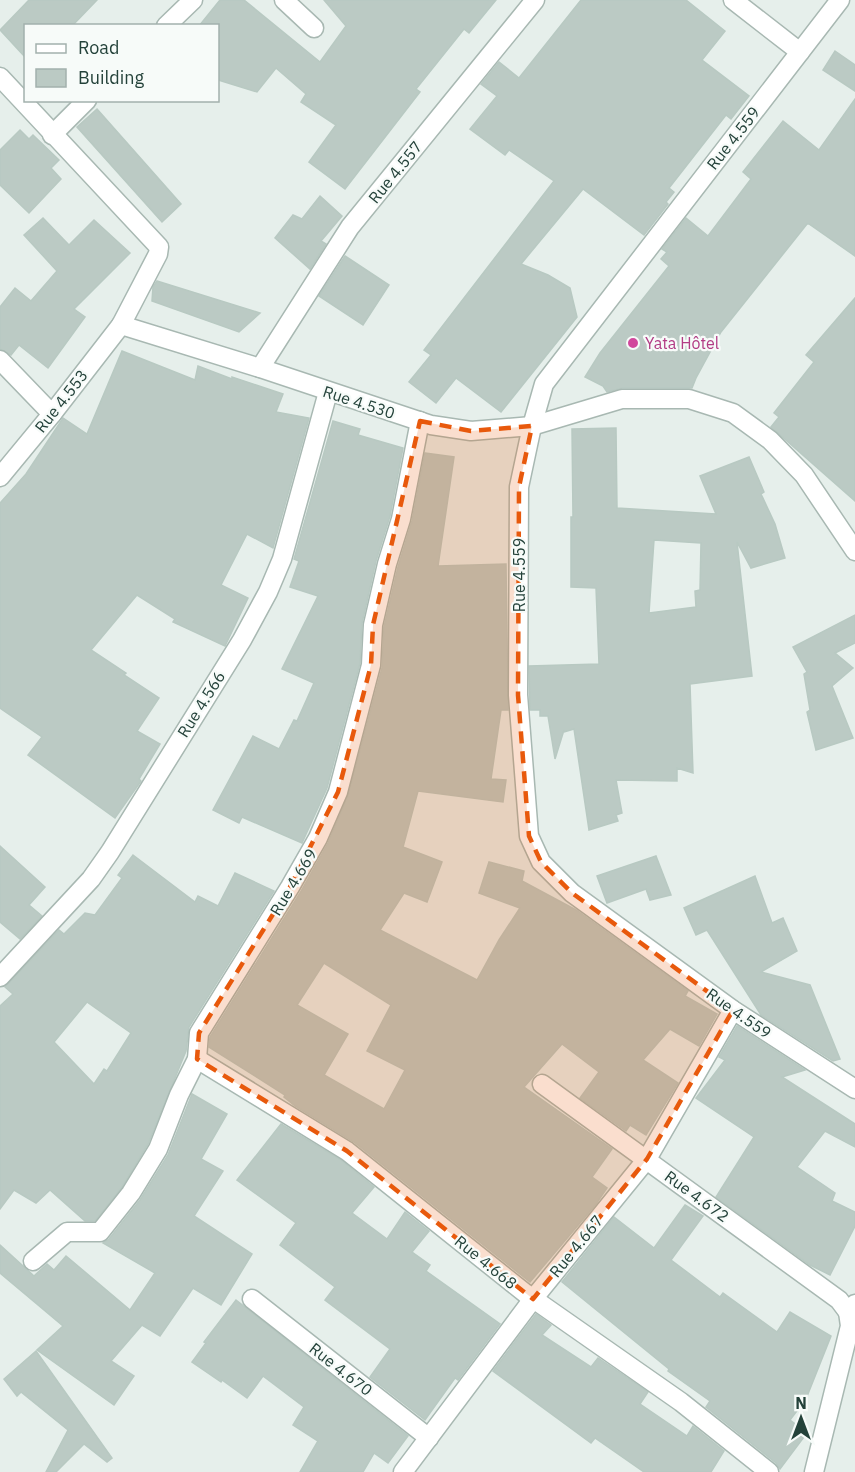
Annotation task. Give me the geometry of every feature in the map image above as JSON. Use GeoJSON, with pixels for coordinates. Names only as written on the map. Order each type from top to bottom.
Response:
{"type":"FeatureCollection","features":[{"type":"Feature","properties":{"kind":"street"},"geometry":{"type":"LineString","coordinates":[[168,24],[193,0]]}},
{"type":"Feature","properties":{"kind":"street"},"geometry":{"type":"LineString","coordinates":[[284,0],[314,28]]}},
{"type":"Feature","properties":{"kind":"street","name":"Rue 4.557"},"geometry":{"type":"LineString","coordinates":[[264,361],[350,227],[535,0]]}},
{"type":"Feature","properties":{"kind":"street"},"geometry":{"type":"LineString","coordinates":[[733,0],[800,52]]}},
{"type":"Feature","properties":{"kind":"street","name":"Rue 4.559"},"geometry":{"type":"LineString","coordinates":[[840,0],[544,384],[519,487],[518,695],[529,836],[541,862],[572,894],[733,1010],[855,1089]]}},
{"type":"Feature","properties":{"kind":"street"},"geometry":{"type":"LineString","coordinates":[[0,77],[159,247],[158,254],[121,325]]}},
{"type":"Feature","properties":{"kind":"street"},"geometry":{"type":"LineString","coordinates":[[52,135],[85,102]]}},
{"type":"Feature","properties":{"kind":"street","name":"Rue 4.530"},"geometry":{"type":"LineString","coordinates":[[121,325],[264,361],[328,392],[420,421],[471,431],[532,426],[622,399],[689,399],[733,413],[770,440],[804,475],[855,551]]}},
{"type":"Feature","properties":{"kind":"street","name":"Rue 4.553"},"geometry":{"type":"LineString","coordinates":[[0,477],[121,325]]}},
{"type":"Feature","properties":{"kind":"street"},"geometry":{"type":"LineString","coordinates":[[0,360],[52,414]]}},
{"type":"Feature","properties":{"kind":"street","name":"Rue 4.566"},"geometry":{"type":"LineString","coordinates":[[0,977],[91,879],[242,640],[282,560],[328,392]]}},
{"type":"Feature","properties":{"kind":"street","name":"Rue 4.669"},"geometry":{"type":"LineString","coordinates":[[33,1261],[67,1232],[100,1232],[130,1193],[158,1149],[179,1095],[197,1059],[199,1033],[318,838],[338,792],[371,665],[374,625],[387,564],[401,519],[420,421]]}},
{"type":"Feature","properties":{"kind":"street","name":"Rue 4.667"},"geometry":{"type":"LineString","coordinates":[[403,1472],[533,1299],[647,1159],[733,1010]]}},
{"type":"Feature","properties":{"kind":"street","name":"Rue 4.668"},"geometry":{"type":"LineString","coordinates":[[197,1059],[347,1151],[533,1299],[681,1402],[769,1472]]}},
{"type":"Feature","properties":{"kind":"street","name":"Rue 4.672"},"geometry":{"type":"LineString","coordinates":[[542,1084],[852,1308]]}},
{"type":"Feature","properties":{"kind":"street","name":"Rue 4.670"},"geometry":{"type":"LineString","coordinates":[[252,1299],[429,1438]]}},
{"type":"Feature","properties":{"kind":"street"},"geometry":{"type":"LineString","coordinates":[[814,1472],[850,1326],[852,1308]]}},
{"type":"Feature","properties":{"kind":"highlighted area"},"geometry":{"type":"Polygon","coordinates":[[[420,421],[471,431],[532,426],[519,487],[518,695],[529,836],[541,862],[572,893],[733,1010],[647,1159],[533,1299],[347,1151],[197,1059],[199,1033],[290,887],[338,792],[371,665],[373,625],[420,421]]]}},
{"type":"Feature","properties":{"kind":"building"},"geometry":{"type":"Polygon","coordinates":[[[29,0],[97,0],[74,24],[24,24],[24,56],[0,30],[29,0]]]}},
{"type":"Feature","properties":{"kind":"building"},"geometry":{"type":"Polygon","coordinates":[[[220,0],[244,0],[320,62],[346,26],[324,0],[496,0],[469,33],[464,29],[416,89],[420,92],[345,189],[309,162],[336,125],[301,102],[306,94],[276,68],[257,92],[219,80],[219,24],[201,24],[220,0]]]}},
{"type":"Feature","properties":{"kind":"building"},"geometry":{"type":"Polygon","coordinates":[[[581,0],[686,0],[725,31],[702,60],[749,96],[731,119],[726,115],[669,188],[674,192],[666,202],[668,204],[644,235],[583,189],[521,264],[548,275],[570,288],[577,317],[501,412],[456,378],[436,403],[409,382],[431,355],[424,350],[554,181],[509,150],[505,155],[470,129],[497,96],[481,84],[499,62],[519,78],[581,0]]]}},
{"type":"Feature","properties":{"kind":"building"},"geometry":{"type":"Polygon","coordinates":[[[835,51],[855,65],[855,91],[823,70],[835,51]]]}},
{"type":"Feature","properties":{"kind":"building"},"geometry":{"type":"Polygon","coordinates":[[[855,99],[855,256],[807,224],[721,332],[692,388],[622,388],[607,392],[603,386],[585,377],[600,353],[669,266],[661,259],[667,252],[662,249],[686,218],[708,236],[751,179],[743,172],[783,121],[819,150],[855,99]]]}},
{"type":"Feature","properties":{"kind":"building"},"geometry":{"type":"Polygon","coordinates":[[[97,109],[181,204],[162,222],[77,127],[97,109]]]}},
{"type":"Feature","properties":{"kind":"building"},"geometry":{"type":"Polygon","coordinates":[[[20,130],[29,139],[33,135],[59,160],[51,168],[61,179],[29,213],[0,185],[0,150],[20,130]]]}},
{"type":"Feature","properties":{"kind":"building"},"geometry":{"type":"Polygon","coordinates":[[[320,196],[342,216],[321,241],[326,244],[310,269],[275,238],[293,215],[302,219],[320,196]]]}},
{"type":"Feature","properties":{"kind":"building"},"geometry":{"type":"Polygon","coordinates":[[[43,218],[69,245],[94,220],[130,253],[74,309],[85,317],[48,368],[19,345],[11,355],[0,349],[0,307],[15,288],[31,301],[57,271],[24,235],[43,218]]]}},
{"type":"Feature","properties":{"kind":"building"},"geometry":{"type":"Polygon","coordinates":[[[345,256],[389,285],[363,325],[319,296],[345,256]]]}},
{"type":"Feature","properties":{"kind":"building"},"geometry":{"type":"Polygon","coordinates":[[[157,281],[260,313],[239,332],[152,301],[153,287],[157,281]]]}},
{"type":"Feature","properties":{"kind":"building"},"geometry":{"type":"Polygon","coordinates":[[[855,298],[855,501],[771,427],[779,417],[774,413],[814,362],[806,355],[855,298]]]}},
{"type":"Feature","properties":{"kind":"building"},"geometry":{"type":"Polygon","coordinates":[[[122,351],[195,380],[198,366],[283,394],[276,412],[309,418],[273,548],[247,534],[221,585],[248,598],[225,646],[173,622],[175,619],[137,595],[91,650],[159,698],[137,731],[160,744],[139,779],[141,781],[115,818],[28,755],[42,737],[0,708],[0,503],[26,474],[63,418],[87,434],[122,351]]]}},
{"type":"Feature","properties":{"kind":"building"},"geometry":{"type":"Polygon","coordinates":[[[333,421],[360,429],[358,435],[403,448],[390,516],[376,561],[362,623],[360,663],[327,788],[302,843],[242,817],[239,823],[213,810],[253,736],[279,749],[294,720],[297,721],[314,683],[282,669],[318,596],[290,587],[299,561],[294,559],[333,421]]]}},
{"type":"Feature","properties":{"kind":"building"},"geometry":{"type":"Polygon","coordinates":[[[616,428],[617,508],[716,514],[700,476],[749,457],[764,492],[761,494],[775,524],[785,558],[751,568],[737,542],[752,676],[690,684],[693,773],[677,768],[677,781],[616,780],[622,813],[616,815],[618,821],[589,830],[574,729],[564,732],[564,730],[555,759],[548,716],[540,716],[540,710],[530,710],[529,666],[599,664],[596,588],[571,587],[572,429],[616,428]],[[654,540],[649,613],[696,607],[695,591],[700,590],[701,543],[654,540]]]}},
{"type":"Feature","properties":{"kind":"building"},"geometry":{"type":"Polygon","coordinates":[[[425,453],[454,457],[438,566],[506,564],[508,710],[501,710],[491,779],[506,780],[503,802],[418,791],[403,847],[442,862],[427,902],[404,893],[380,930],[477,980],[520,908],[479,893],[489,862],[524,871],[522,881],[576,910],[688,991],[685,996],[717,1014],[699,1046],[670,1029],[643,1060],[678,1083],[646,1135],[630,1125],[626,1131],[580,1098],[599,1072],[562,1044],[524,1087],[612,1149],[592,1177],[607,1188],[530,1282],[354,1142],[295,1106],[284,1097],[285,1095],[209,1047],[210,1037],[300,893],[328,843],[348,796],[382,668],[384,627],[412,521],[425,453]],[[324,963],[297,1005],[348,1034],[324,1075],[384,1109],[405,1070],[367,1051],[391,1005],[324,963]]]}},
{"type":"Feature","properties":{"kind":"building"},"geometry":{"type":"Polygon","coordinates":[[[855,615],[855,643],[835,653],[853,668],[832,686],[853,738],[816,750],[807,712],[810,710],[804,674],[807,672],[793,647],[855,615]]]}},
{"type":"Feature","properties":{"kind":"building"},"geometry":{"type":"Polygon","coordinates":[[[0,846],[45,887],[29,905],[42,916],[20,939],[0,922],[0,846]]]}},
{"type":"Feature","properties":{"kind":"building"},"geometry":{"type":"Polygon","coordinates":[[[133,855],[195,902],[198,896],[218,906],[235,873],[274,891],[189,1027],[186,1051],[148,1144],[122,1187],[95,1221],[85,1221],[50,1190],[36,1203],[14,1190],[0,1209],[0,1006],[13,994],[5,987],[59,930],[64,934],[85,913],[95,915],[122,878],[118,875],[133,855]],[[87,1002],[54,1042],[94,1084],[104,1069],[107,1071],[131,1033],[87,1002]]]}},
{"type":"Feature","properties":{"kind":"building"},"geometry":{"type":"Polygon","coordinates":[[[656,856],[671,895],[650,900],[646,889],[607,903],[597,876],[656,856]]]}},
{"type":"Feature","properties":{"kind":"building"},"geometry":{"type":"Polygon","coordinates":[[[755,876],[772,923],[783,918],[797,951],[761,972],[810,985],[840,1059],[833,1061],[761,1015],[707,930],[696,935],[684,908],[755,876]]]}},
{"type":"Feature","properties":{"kind":"building"},"geometry":{"type":"Polygon","coordinates":[[[737,1026],[805,1070],[782,1077],[855,1124],[855,1147],[825,1131],[797,1167],[835,1193],[832,1201],[855,1212],[855,1226],[830,1275],[810,1265],[716,1197],[754,1137],[696,1098],[725,1060],[719,1057],[737,1026]]]}},
{"type":"Feature","properties":{"kind":"building"},"geometry":{"type":"Polygon","coordinates":[[[192,1094],[227,1114],[201,1159],[223,1171],[194,1216],[252,1254],[221,1305],[193,1288],[160,1336],[142,1325],[111,1361],[134,1376],[114,1405],[37,1350],[63,1326],[0,1273],[0,1245],[34,1276],[47,1264],[54,1270],[66,1256],[130,1310],[155,1273],[103,1243],[109,1239],[140,1200],[168,1155],[192,1094]]]}},
{"type":"Feature","properties":{"kind":"building"},"geometry":{"type":"Polygon","coordinates":[[[281,1124],[341,1160],[374,1187],[352,1213],[387,1239],[405,1212],[429,1231],[412,1252],[430,1265],[426,1271],[500,1324],[458,1380],[455,1378],[425,1420],[370,1377],[390,1349],[325,1300],[335,1287],[280,1245],[296,1223],[237,1180],[281,1124]]]}},
{"type":"Feature","properties":{"kind":"building"},"geometry":{"type":"Polygon","coordinates":[[[685,1205],[703,1216],[671,1260],[720,1297],[723,1293],[777,1332],[790,1312],[831,1336],[806,1399],[790,1420],[807,1433],[780,1469],[776,1463],[706,1407],[710,1401],[668,1371],[669,1369],[562,1282],[614,1217],[654,1248],[685,1205]]]}},
{"type":"Feature","properties":{"kind":"building"},"geometry":{"type":"Polygon","coordinates":[[[236,1300],[408,1436],[388,1463],[374,1453],[363,1472],[300,1472],[318,1441],[293,1425],[304,1407],[263,1376],[247,1398],[192,1362],[236,1300]]]}},
{"type":"Feature","properties":{"kind":"building"},"geometry":{"type":"Polygon","coordinates":[[[536,1314],[551,1325],[542,1335],[591,1367],[598,1358],[648,1392],[640,1404],[687,1436],[693,1426],[724,1451],[711,1472],[644,1472],[595,1438],[591,1443],[493,1371],[536,1314]]]}},
{"type":"Feature","properties":{"kind":"building"},"geometry":{"type":"Polygon","coordinates":[[[36,1351],[112,1458],[107,1462],[84,1444],[56,1472],[46,1472],[68,1430],[21,1392],[17,1396],[4,1379],[36,1351]]]}},
{"type":"Feature","properties":{"kind":"place","name":"Yata Hôtel"},"geometry":{"type":"Point","coordinates":[633,343]}}]}
